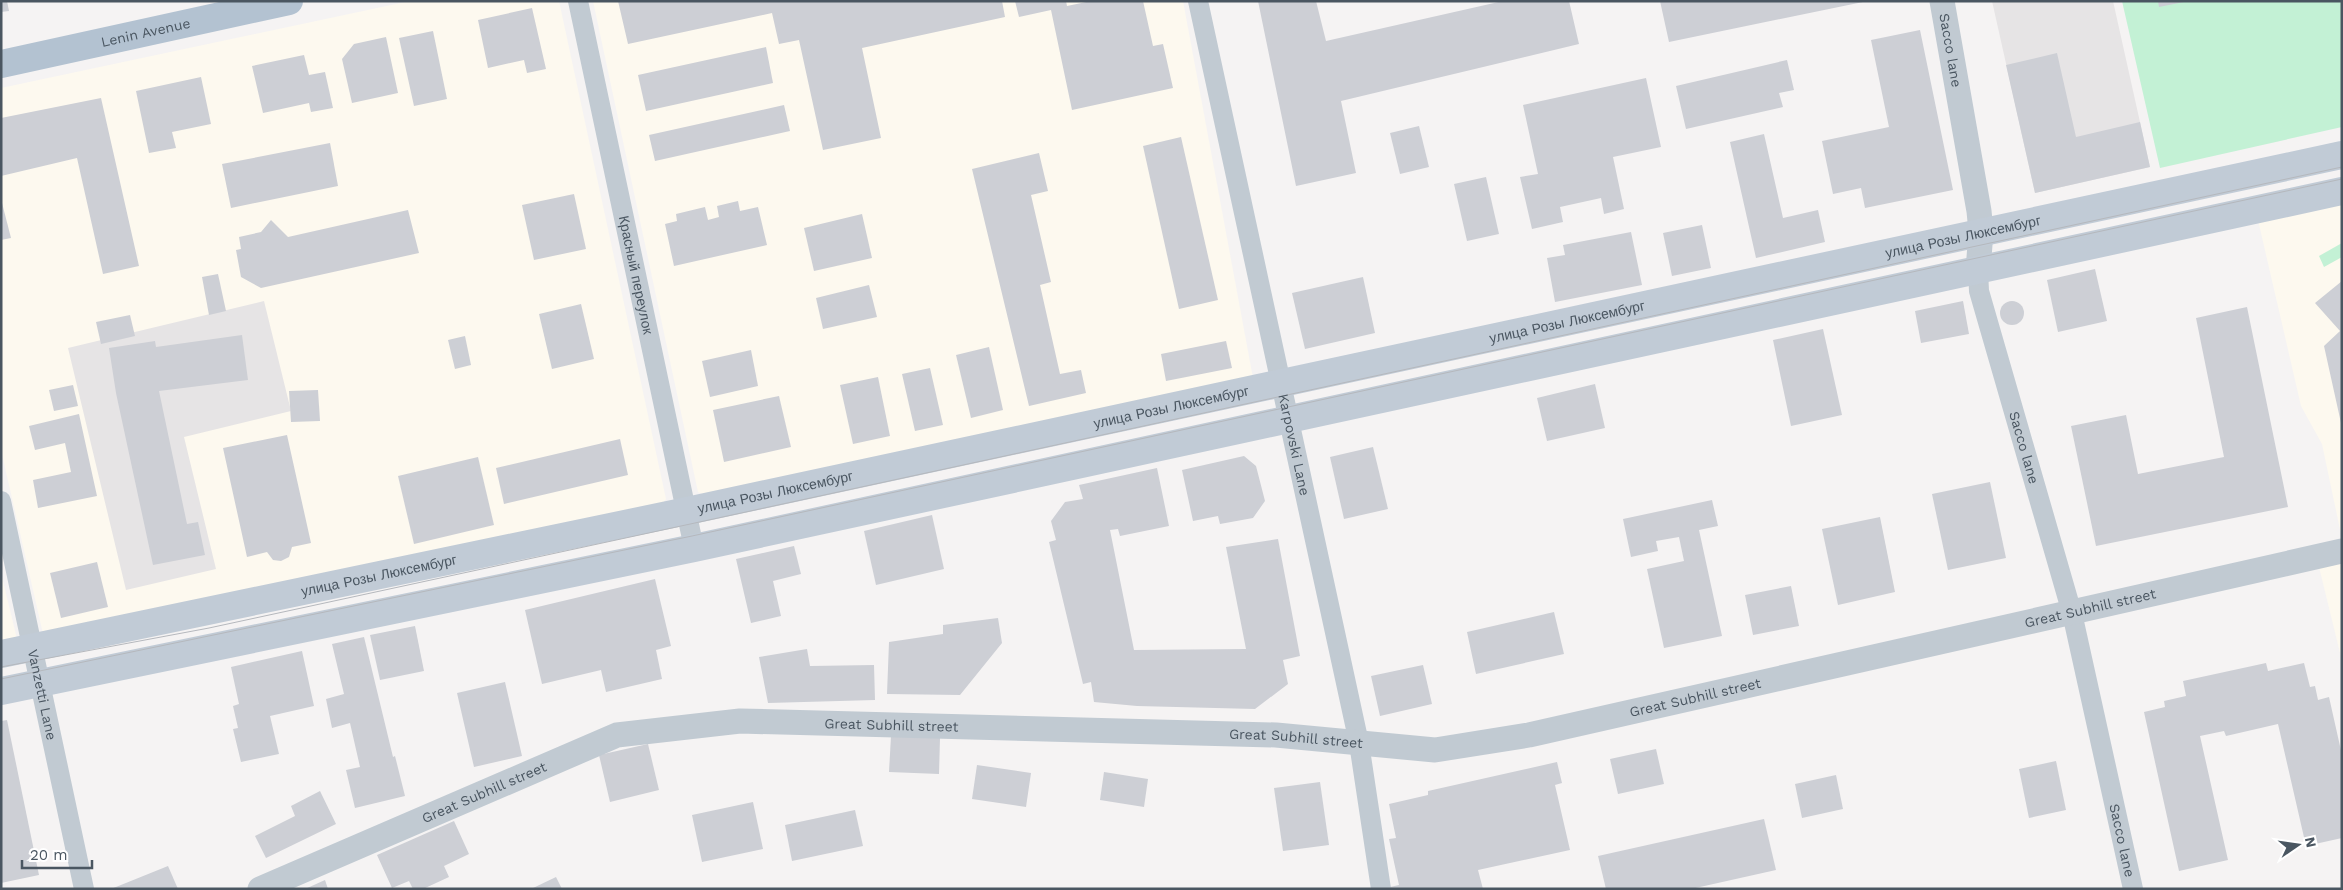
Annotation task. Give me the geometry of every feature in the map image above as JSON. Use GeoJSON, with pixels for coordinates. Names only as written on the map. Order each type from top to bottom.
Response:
{"type":"FeatureCollection","features":[{"type":"Feature","properties":{"kind":"main road","name":"Lenin Avenue"},"geometry":{"type":"LineString","coordinates":[[1,64],[289,1]]}},
{"type":"Feature","properties":{"kind":"main road","name":"улица Розы Люксембург"},"geometry":{"type":"LineString","coordinates":[[1,654],[687,511],[2342,154]]}},
{"type":"Feature","properties":{"kind":"main road"},"geometry":{"type":"LineString","coordinates":[[1,691],[694,548],[2342,192]]}},
{"type":"Feature","properties":{"kind":"street","name":"Красный переулок"},"geometry":{"type":"LineString","coordinates":[[578,1],[694,548]]}},
{"type":"Feature","properties":{"kind":"street","name":"Karpovski Lane"},"geometry":{"type":"LineString","coordinates":[[1198,1],[1359,743],[1381,889]]}},
{"type":"Feature","properties":{"kind":"street","name":"Sacco lane"},"geometry":{"type":"LineString","coordinates":[[1942,1],[1979,210],[1981,232],[1978,270],[1979,292],[2072,613],[2133,889]]}},
{"type":"Feature","properties":{"kind":"street","name":"Vanzetti Lane"},"geometry":{"type":"LineString","coordinates":[[1,501],[84,889]]}},
{"type":"Feature","properties":{"kind":"street","name":"Great Subhill street"},"geometry":{"type":"LineString","coordinates":[[260,889],[617,735],[740,721],[1276,735],[1435,750],[1529,735],[2342,551]]}},
{"type":"Feature","properties":{"kind":"shaded area"},"geometry":{"type":"Polygon","coordinates":[[[410,1],[559,1],[666,499],[659,508],[44,638],[1,450],[1,88],[410,1]]]}},
{"type":"Feature","properties":{"kind":"shaded area"},"geometry":{"type":"Polygon","coordinates":[[[593,1],[1183,1],[1253,378],[706,496],[698,492],[593,1]]]}},
{"type":"Feature","properties":{"kind":"shaded area"},"geometry":{"type":"Polygon","coordinates":[[[1992,1],[2113,1],[2150,167],[2035,193],[1992,1]]]}},
{"type":"Feature","properties":{"kind":"shaded area"},"geometry":{"type":"Polygon","coordinates":[[[2342,201],[2342,539],[2322,444],[2301,406],[2258,220],[2342,201]]]}},
{"type":"Feature","properties":{"kind":"shaded area"},"geometry":{"type":"Polygon","coordinates":[[[264,301],[291,411],[184,437],[216,569],[126,590],[68,348],[264,301]]]}},
{"type":"Feature","properties":{"kind":"shaded area"},"geometry":{"type":"Polygon","coordinates":[[[2342,562],[2342,661],[2319,567],[2342,562]]]}},
{"type":"Feature","properties":{"kind":"shaded area"},"geometry":{"type":"Polygon","coordinates":[[[1,573],[18,643],[1,647],[1,573]]]}},
{"type":"Feature","properties":{"kind":"green space"},"geometry":{"type":"Polygon","coordinates":[[[2122,1],[2342,1],[2342,127],[2160,168],[2122,1]]]}},
{"type":"Feature","properties":{"kind":"green space"},"geometry":{"type":"Polygon","coordinates":[[[2342,243],[2342,257],[2324,267],[2319,256],[2342,243]]]}},
{"type":"Feature","properties":{"kind":"building"},"geometry":{"type":"Polygon","coordinates":[[[1,1],[7,1],[9,11],[1,12],[1,1]]]}},
{"type":"Feature","properties":{"kind":"building"},"geometry":{"type":"Polygon","coordinates":[[[618,1],[1002,1],[1005,17],[862,48],[881,138],[823,150],[799,40],[779,44],[772,13],[628,44],[618,1]]]}},
{"type":"Feature","properties":{"kind":"building"},"geometry":{"type":"Polygon","coordinates":[[[1015,1],[1066,1],[1067,6],[1091,1],[1143,1],[1153,46],[1163,44],[1173,88],[1072,110],[1051,10],[1019,17],[1015,1]]]}},
{"type":"Feature","properties":{"kind":"building"},"geometry":{"type":"Polygon","coordinates":[[[1258,1],[1316,1],[1326,41],[1503,1],[1569,1],[1579,44],[1341,101],[1356,173],[1296,186],[1258,1]]]}},
{"type":"Feature","properties":{"kind":"building"},"geometry":{"type":"Polygon","coordinates":[[[1660,1],[1863,1],[1863,2],[1669,42],[1660,1]]]}},
{"type":"Feature","properties":{"kind":"building"},"geometry":{"type":"Polygon","coordinates":[[[2158,1],[2184,1],[2184,2],[2159,7],[2158,1]]]}},
{"type":"Feature","properties":{"kind":"building"},"geometry":{"type":"Polygon","coordinates":[[[532,8],[546,69],[527,73],[524,60],[488,68],[478,20],[532,8]]]}},
{"type":"Feature","properties":{"kind":"building"},"geometry":{"type":"Polygon","coordinates":[[[1920,30],[1953,190],[1865,208],[1861,188],[1833,194],[1822,141],[1889,127],[1871,40],[1920,30]]]}},
{"type":"Feature","properties":{"kind":"building"},"geometry":{"type":"Polygon","coordinates":[[[433,31],[447,99],[414,106],[399,38],[433,31]]]}},
{"type":"Feature","properties":{"kind":"building"},"geometry":{"type":"Polygon","coordinates":[[[386,37],[398,93],[352,103],[342,59],[354,44],[386,37]]]}},
{"type":"Feature","properties":{"kind":"building"},"geometry":{"type":"Polygon","coordinates":[[[766,47],[773,83],[646,111],[638,75],[766,47]]]}},
{"type":"Feature","properties":{"kind":"building"},"geometry":{"type":"Polygon","coordinates":[[[2057,53],[2076,137],[2140,122],[2150,167],[2035,193],[2006,65],[2057,53]]]}},
{"type":"Feature","properties":{"kind":"building"},"geometry":{"type":"Polygon","coordinates":[[[304,55],[309,75],[325,72],[333,108],[311,112],[309,103],[263,113],[252,66],[304,55]]]}},
{"type":"Feature","properties":{"kind":"building"},"geometry":{"type":"Polygon","coordinates":[[[1787,60],[1794,90],[1779,93],[1783,107],[1686,129],[1676,86],[1787,60]]]}},
{"type":"Feature","properties":{"kind":"building"},"geometry":{"type":"Polygon","coordinates":[[[201,77],[211,124],[172,132],[176,148],[149,153],[136,91],[201,77]]]}},
{"type":"Feature","properties":{"kind":"building"},"geometry":{"type":"Polygon","coordinates":[[[1646,78],[1661,147],[1613,157],[1624,209],[1604,214],[1601,198],[1560,207],[1563,222],[1532,229],[1520,177],[1538,174],[1523,105],[1646,78]]]}},
{"type":"Feature","properties":{"kind":"building"},"geometry":{"type":"Polygon","coordinates":[[[101,98],[139,266],[103,274],[77,158],[1,176],[1,118],[101,98]]]}},
{"type":"Feature","properties":{"kind":"building"},"geometry":{"type":"Polygon","coordinates":[[[784,105],[790,131],[655,161],[649,135],[784,105]]]}},
{"type":"Feature","properties":{"kind":"building"},"geometry":{"type":"Polygon","coordinates":[[[1419,126],[1429,167],[1400,174],[1390,133],[1419,126]]]}},
{"type":"Feature","properties":{"kind":"building"},"geometry":{"type":"Polygon","coordinates":[[[1764,134],[1783,218],[1818,210],[1825,242],[1756,258],[1730,142],[1764,134]]]}},
{"type":"Feature","properties":{"kind":"building"},"geometry":{"type":"Polygon","coordinates":[[[1181,137],[1218,300],[1179,309],[1143,146],[1181,137]]]}},
{"type":"Feature","properties":{"kind":"building"},"geometry":{"type":"Polygon","coordinates":[[[330,143],[338,186],[231,208],[222,164],[330,143]]]}},
{"type":"Feature","properties":{"kind":"building"},"geometry":{"type":"Polygon","coordinates":[[[1039,153],[1048,191],[1031,195],[1051,282],[1040,285],[1060,374],[1081,370],[1086,393],[1029,406],[972,169],[1039,153]]]}},
{"type":"Feature","properties":{"kind":"building"},"geometry":{"type":"Polygon","coordinates":[[[1486,177],[1499,234],[1467,241],[1454,184],[1486,177]]]}},
{"type":"Feature","properties":{"kind":"building"},"geometry":{"type":"Polygon","coordinates":[[[574,194],[586,249],[534,260],[522,205],[574,194]]]}},
{"type":"Feature","properties":{"kind":"building"},"geometry":{"type":"Polygon","coordinates":[[[1,199],[11,238],[1,240],[1,199]]]}},
{"type":"Feature","properties":{"kind":"building"},"geometry":{"type":"Polygon","coordinates":[[[738,201],[740,211],[758,207],[767,245],[674,266],[665,224],[677,221],[676,214],[705,207],[708,220],[719,217],[717,206],[738,201]]]}},
{"type":"Feature","properties":{"kind":"building"},"geometry":{"type":"Polygon","coordinates":[[[408,210],[419,253],[261,288],[241,277],[236,250],[241,249],[239,237],[261,232],[271,220],[288,237],[408,210]]]}},
{"type":"Feature","properties":{"kind":"building"},"geometry":{"type":"Polygon","coordinates":[[[862,214],[872,258],[814,271],[804,228],[862,214]]]}},
{"type":"Feature","properties":{"kind":"building"},"geometry":{"type":"Polygon","coordinates":[[[1702,225],[1711,268],[1672,276],[1663,233],[1702,225]]]}},
{"type":"Feature","properties":{"kind":"building"},"geometry":{"type":"Polygon","coordinates":[[[1631,232],[1642,285],[1555,302],[1547,258],[1565,255],[1563,245],[1631,232]]]}},
{"type":"Feature","properties":{"kind":"building"},"geometry":{"type":"Polygon","coordinates":[[[2095,269],[2107,321],[2058,332],[2047,280],[2095,269]]]}},
{"type":"Feature","properties":{"kind":"building"},"geometry":{"type":"Polygon","coordinates":[[[218,274],[226,311],[209,315],[202,277],[218,274]]]}},
{"type":"Feature","properties":{"kind":"building"},"geometry":{"type":"Polygon","coordinates":[[[1363,277],[1375,333],[1305,349],[1292,293],[1363,277]]]}},
{"type":"Feature","properties":{"kind":"building"},"geometry":{"type":"Polygon","coordinates":[[[2342,281],[2341,423],[2324,346],[2340,331],[2315,303],[2342,281]]]}},
{"type":"Feature","properties":{"kind":"building"},"geometry":{"type":"Polygon","coordinates":[[[869,285],[877,317],[823,329],[816,298],[869,285]]]}},
{"type":"Feature","properties":{"kind":"building"},"geometry":{"type":"Polygon","coordinates":[[[1963,301],[1969,334],[1921,343],[1915,311],[1963,301]]]}},
{"type":"Feature","properties":{"kind":"building"},"geometry":{"type":"Polygon","coordinates":[[[2012,301],[2017,302],[2023,308],[2023,318],[2017,324],[2012,325],[2007,324],[2001,318],[2000,313],[2001,308],[2007,302],[2012,301]]]}},
{"type":"Feature","properties":{"kind":"building"},"geometry":{"type":"Polygon","coordinates":[[[581,304],[594,359],[552,369],[539,314],[581,304]]]}},
{"type":"Feature","properties":{"kind":"building"},"geometry":{"type":"Polygon","coordinates":[[[2247,307],[2288,507],[2096,546],[2071,426],[2126,415],[2138,474],[2224,457],[2196,318],[2247,307]]]}},
{"type":"Feature","properties":{"kind":"building"},"geometry":{"type":"Polygon","coordinates":[[[130,315],[135,336],[101,344],[96,322],[130,315]]]}},
{"type":"Feature","properties":{"kind":"building"},"geometry":{"type":"Polygon","coordinates":[[[1823,329],[1842,415],[1791,426],[1773,340],[1823,329]]]}},
{"type":"Feature","properties":{"kind":"building"},"geometry":{"type":"Polygon","coordinates":[[[242,335],[248,380],[159,391],[187,524],[198,522],[205,555],[153,565],[116,393],[109,348],[155,341],[156,347],[242,335]]]}},
{"type":"Feature","properties":{"kind":"building"},"geometry":{"type":"Polygon","coordinates":[[[465,336],[471,365],[455,369],[448,340],[465,336]]]}},
{"type":"Feature","properties":{"kind":"building"},"geometry":{"type":"Polygon","coordinates":[[[1226,341],[1232,368],[1166,381],[1161,354],[1226,341]]]}},
{"type":"Feature","properties":{"kind":"building"},"geometry":{"type":"Polygon","coordinates":[[[989,347],[1003,410],[971,418],[956,355],[989,347]]]}},
{"type":"Feature","properties":{"kind":"building"},"geometry":{"type":"Polygon","coordinates":[[[751,350],[758,386],[710,397],[702,361],[751,350]]]}},
{"type":"Feature","properties":{"kind":"building"},"geometry":{"type":"Polygon","coordinates":[[[930,368],[943,425],[915,431],[902,374],[930,368]]]}},
{"type":"Feature","properties":{"kind":"building"},"geometry":{"type":"Polygon","coordinates":[[[878,377],[890,436],[853,444],[840,385],[878,377]]]}},
{"type":"Feature","properties":{"kind":"building"},"geometry":{"type":"Polygon","coordinates":[[[1595,384],[1605,428],[1547,441],[1537,398],[1595,384]]]}},
{"type":"Feature","properties":{"kind":"building"},"geometry":{"type":"Polygon","coordinates":[[[73,385],[78,406],[54,411],[49,390],[73,385]]]}},
{"type":"Feature","properties":{"kind":"building"},"geometry":{"type":"Polygon","coordinates":[[[318,390],[320,421],[291,422],[289,391],[318,390]]]}},
{"type":"Feature","properties":{"kind":"building"},"geometry":{"type":"Polygon","coordinates":[[[779,396],[791,447],[724,462],[713,410],[779,396]]]}},
{"type":"Feature","properties":{"kind":"building"},"geometry":{"type":"Polygon","coordinates":[[[79,414],[97,496],[38,508],[33,480],[71,472],[65,443],[35,450],[29,426],[79,414]]]}},
{"type":"Feature","properties":{"kind":"building"},"geometry":{"type":"Polygon","coordinates":[[[287,435],[311,543],[292,547],[289,557],[281,561],[273,560],[267,552],[247,557],[223,448],[287,435]]]}},
{"type":"Feature","properties":{"kind":"building"},"geometry":{"type":"Polygon","coordinates":[[[620,439],[628,475],[504,504],[496,468],[620,439]]]}},
{"type":"Feature","properties":{"kind":"building"},"geometry":{"type":"Polygon","coordinates":[[[1373,447],[1388,509],[1344,519],[1330,457],[1373,447]]]}},
{"type":"Feature","properties":{"kind":"building"},"geometry":{"type":"Polygon","coordinates":[[[1244,456],[1256,466],[1265,501],[1253,518],[1220,524],[1218,516],[1193,521],[1182,470],[1244,456]]]}},
{"type":"Feature","properties":{"kind":"building"},"geometry":{"type":"Polygon","coordinates":[[[478,457],[494,525],[414,544],[398,476],[478,457]]]}},
{"type":"Feature","properties":{"kind":"building"},"geometry":{"type":"Polygon","coordinates":[[[1157,468],[1169,526],[1120,536],[1118,529],[1110,530],[1134,650],[1246,649],[1226,547],[1278,539],[1300,656],[1283,660],[1288,684],[1255,709],[1137,706],[1094,702],[1091,682],[1083,684],[1049,542],[1056,540],[1051,521],[1065,502],[1083,499],[1079,485],[1157,468]]]}},
{"type":"Feature","properties":{"kind":"building"},"geometry":{"type":"Polygon","coordinates":[[[1990,482],[2006,558],[1948,570],[1932,494],[1990,482]]]}},
{"type":"Feature","properties":{"kind":"building"},"geometry":{"type":"Polygon","coordinates":[[[1712,500],[1718,526],[1699,530],[1722,636],[1664,648],[1647,569],[1684,561],[1679,537],[1656,541],[1658,551],[1631,557],[1623,519],[1712,500]]]}},
{"type":"Feature","properties":{"kind":"building"},"geometry":{"type":"Polygon","coordinates":[[[932,515],[944,569],[876,585],[864,531],[932,515]]]}},
{"type":"Feature","properties":{"kind":"building"},"geometry":{"type":"Polygon","coordinates":[[[1880,517],[1895,592],[1838,605],[1822,529],[1880,517]]]}},
{"type":"Feature","properties":{"kind":"building"},"geometry":{"type":"Polygon","coordinates":[[[794,546],[801,574],[773,581],[781,616],[751,623],[736,559],[794,546]]]}},
{"type":"Feature","properties":{"kind":"building"},"geometry":{"type":"Polygon","coordinates":[[[97,562],[108,607],[61,618],[50,573],[97,562]]]}},
{"type":"Feature","properties":{"kind":"building"},"geometry":{"type":"Polygon","coordinates":[[[655,579],[671,646],[656,650],[662,679],[606,692],[601,670],[542,684],[525,610],[655,579]]]}},
{"type":"Feature","properties":{"kind":"building"},"geometry":{"type":"Polygon","coordinates":[[[1791,586],[1799,626],[1753,635],[1745,595],[1791,586]]]}},
{"type":"Feature","properties":{"kind":"building"},"geometry":{"type":"Polygon","coordinates":[[[1554,612],[1564,654],[1476,674],[1467,632],[1554,612]]]}},
{"type":"Feature","properties":{"kind":"building"},"geometry":{"type":"Polygon","coordinates":[[[998,618],[1002,643],[960,695],[887,694],[889,642],[943,634],[943,625],[998,618]]]}},
{"type":"Feature","properties":{"kind":"building"},"geometry":{"type":"Polygon","coordinates":[[[415,626],[424,671],[380,680],[370,635],[415,626]]]}},
{"type":"Feature","properties":{"kind":"building"},"geometry":{"type":"Polygon","coordinates":[[[364,637],[393,757],[395,756],[405,796],[355,808],[346,770],[360,767],[350,723],[332,728],[326,699],[344,694],[332,644],[364,637]]]}},
{"type":"Feature","properties":{"kind":"building"},"geometry":{"type":"Polygon","coordinates":[[[807,649],[810,666],[874,665],[875,700],[768,703],[759,657],[807,649]]]}},
{"type":"Feature","properties":{"kind":"building"},"geometry":{"type":"Polygon","coordinates":[[[302,651],[314,706],[270,716],[279,754],[241,762],[233,729],[238,728],[233,706],[239,704],[231,667],[302,651]]]}},
{"type":"Feature","properties":{"kind":"building"},"geometry":{"type":"Polygon","coordinates":[[[2266,663],[2268,671],[2304,663],[2310,687],[2315,686],[2318,700],[2329,697],[2342,755],[2342,838],[2306,846],[2278,724],[2226,736],[2224,731],[2200,736],[2228,860],[2179,871],[2144,712],[2165,707],[2164,701],[2186,696],[2183,681],[2266,663]]]}},
{"type":"Feature","properties":{"kind":"building"},"geometry":{"type":"Polygon","coordinates":[[[1423,665],[1432,704],[1380,716],[1371,676],[1423,665]]]}},
{"type":"Feature","properties":{"kind":"building"},"geometry":{"type":"Polygon","coordinates":[[[505,682],[522,756],[474,767],[457,693],[505,682]]]}},
{"type":"Feature","properties":{"kind":"building"},"geometry":{"type":"Polygon","coordinates":[[[7,720],[39,875],[1,883],[1,721],[7,720]]]}},
{"type":"Feature","properties":{"kind":"building"},"geometry":{"type":"Polygon","coordinates":[[[891,736],[940,738],[939,774],[889,772],[891,736]]]}},
{"type":"Feature","properties":{"kind":"building"},"geometry":{"type":"Polygon","coordinates":[[[648,744],[659,790],[610,802],[599,755],[648,744]]]}},
{"type":"Feature","properties":{"kind":"building"},"geometry":{"type":"Polygon","coordinates":[[[1656,749],[1664,784],[1618,794],[1610,759],[1656,749]]]}},
{"type":"Feature","properties":{"kind":"building"},"geometry":{"type":"Polygon","coordinates":[[[2056,761],[2066,810],[2029,818],[2019,769],[2056,761]]]}},
{"type":"Feature","properties":{"kind":"building"},"geometry":{"type":"Polygon","coordinates":[[[1557,762],[1562,783],[1555,785],[1570,850],[1478,870],[1483,889],[1391,889],[1390,887],[1399,885],[1389,839],[1396,838],[1389,804],[1428,795],[1428,791],[1557,762]]]}},
{"type":"Feature","properties":{"kind":"building"},"geometry":{"type":"Polygon","coordinates":[[[977,765],[1031,773],[1026,807],[972,799],[977,765]]]}},
{"type":"Feature","properties":{"kind":"building"},"geometry":{"type":"Polygon","coordinates":[[[1104,772],[1148,779],[1144,807],[1100,800],[1104,772]]]}},
{"type":"Feature","properties":{"kind":"building"},"geometry":{"type":"Polygon","coordinates":[[[1836,775],[1843,809],[1802,818],[1795,784],[1836,775]]]}},
{"type":"Feature","properties":{"kind":"building"},"geometry":{"type":"Polygon","coordinates":[[[1320,782],[1329,845],[1283,851],[1274,788],[1320,782]]]}},
{"type":"Feature","properties":{"kind":"building"},"geometry":{"type":"Polygon","coordinates":[[[320,791],[336,824],[266,858],[255,836],[295,816],[291,806],[320,791]]]}},
{"type":"Feature","properties":{"kind":"building"},"geometry":{"type":"Polygon","coordinates":[[[753,802],[763,849],[702,862],[692,815],[753,802]]]}},
{"type":"Feature","properties":{"kind":"building"},"geometry":{"type":"Polygon","coordinates":[[[855,810],[863,846],[792,861],[785,825],[855,810]]]}},
{"type":"Feature","properties":{"kind":"building"},"geometry":{"type":"Polygon","coordinates":[[[1764,819],[1776,870],[1691,889],[1606,889],[1598,856],[1764,819]]]}},
{"type":"Feature","properties":{"kind":"building"},"geometry":{"type":"Polygon","coordinates":[[[454,821],[469,854],[444,866],[449,877],[423,889],[413,889],[409,881],[392,888],[377,855],[454,821]]]}},
{"type":"Feature","properties":{"kind":"building"},"geometry":{"type":"Polygon","coordinates":[[[168,866],[178,889],[111,889],[168,866]]]}},
{"type":"Feature","properties":{"kind":"building"},"geometry":{"type":"Polygon","coordinates":[[[556,877],[562,889],[531,889],[556,877]]]}},
{"type":"Feature","properties":{"kind":"building"},"geometry":{"type":"Polygon","coordinates":[[[325,880],[328,889],[305,889],[325,880]]]}},
{"type":"Feature","properties":{"kind":"tram line"},"geometry":{"type":"LineString","coordinates":[[1,667],[209,628],[2342,167]]}},
{"type":"Feature","properties":{"kind":"tram line"},"geometry":{"type":"LineString","coordinates":[[1,679],[692,536],[2342,179]]}}]}
